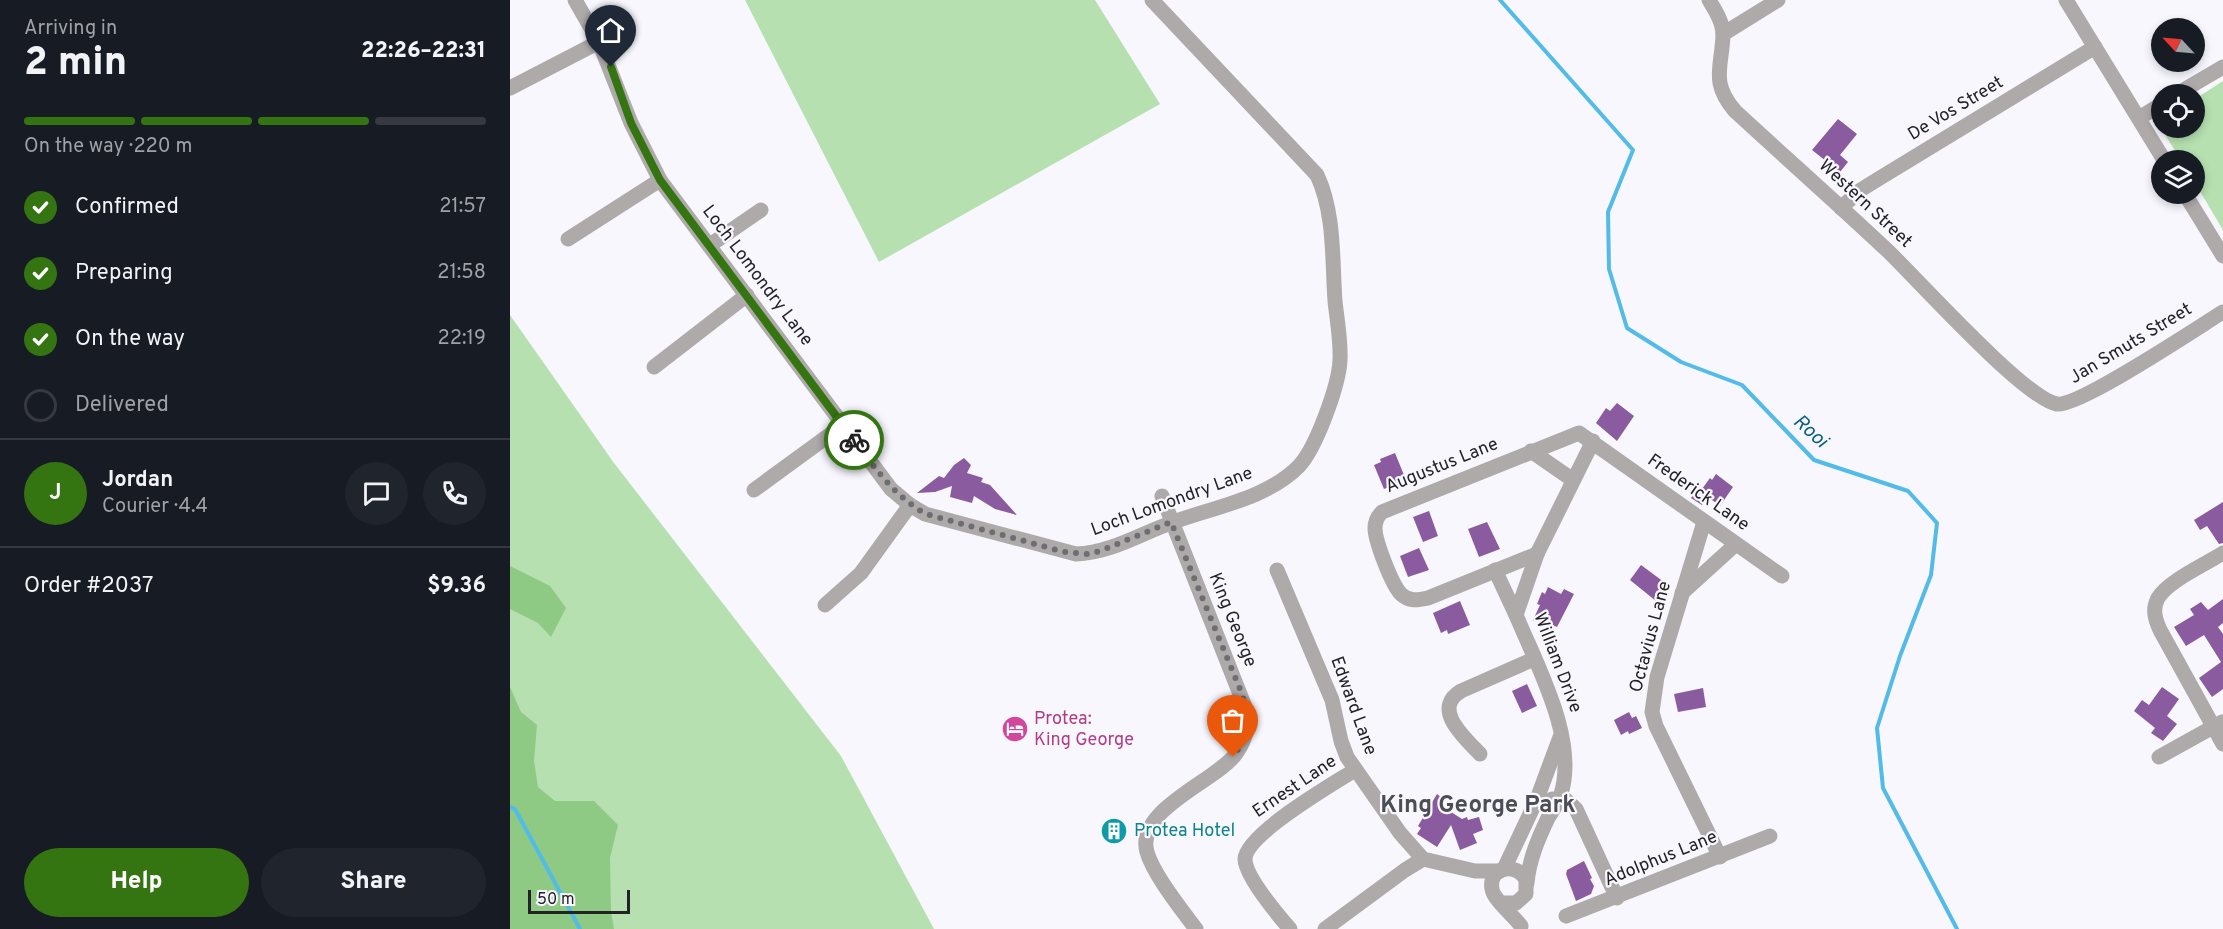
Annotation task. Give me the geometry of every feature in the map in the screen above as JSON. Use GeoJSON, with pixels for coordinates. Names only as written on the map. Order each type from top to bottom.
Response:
{"type":"FeatureCollection","features":[{"type":"Feature","properties":{"kind":"street","name":"Loch Lomondry Lane"},"geometry":{"type":"LineString","coordinates":[[575,0],[599,42],[631,123],[660,180],[891,489],[910,506],[942,520],[1077,554],[1100,551],[1171,522],[1260,492],[1300,465],[1314,440],[1333,396],[1340,360],[1327,202],[1317,175],[1152,0]]}},
{"type":"Feature","properties":{"kind":"street","name":"Western Street"},"geometry":{"type":"LineString","coordinates":[[1708,0],[1720,20],[1723,34],[1719,67],[1725,99],[1735,111],[1841,208],[2026,386],[2042,398],[2057,404]]}},
{"type":"Feature","properties":{"kind":"street"},"geometry":{"type":"LineString","coordinates":[[1723,34],[1778,0]]}},
{"type":"Feature","properties":{"kind":"street"},"geometry":{"type":"LineString","coordinates":[[2066,0],[2158,150]]}},
{"type":"Feature","properties":{"kind":"street"},"geometry":{"type":"LineString","coordinates":[[510,88],[599,42]]}},
{"type":"Feature","properties":{"kind":"street","name":"De Vos Street"},"geometry":{"type":"LineString","coordinates":[[1841,208],[1859,191],[2095,47]]}},
{"type":"Feature","properties":{"kind":"street"},"geometry":{"type":"LineString","coordinates":[[2194,84],[2223,67]]}},
{"type":"Feature","properties":{"kind":"street"},"geometry":{"type":"LineString","coordinates":[[2139,118],[2151,111]]}},
{"type":"Feature","properties":{"kind":"street"},"geometry":{"type":"LineString","coordinates":[[568,239],[660,180]]}},
{"type":"Feature","properties":{"kind":"street"},"geometry":{"type":"LineString","coordinates":[[2191,204],[2223,256]]}},
{"type":"Feature","properties":{"kind":"street"},"geometry":{"type":"LineString","coordinates":[[710,245],[761,210]]}},
{"type":"Feature","properties":{"kind":"street"},"geometry":{"type":"LineString","coordinates":[[654,367],[747,295]]}},
{"type":"Feature","properties":{"kind":"street","name":"Jan Smuts Street"},"geometry":{"type":"LineString","coordinates":[[2057,404],[2094,391],[2223,312]]}},
{"type":"Feature","properties":{"kind":"street"},"geometry":{"type":"LineString","coordinates":[[754,490],[843,425]]}},
{"type":"Feature","properties":{"kind":"street","name":"Augustus Lane"},"geometry":{"type":"LineString","coordinates":[[1536,554],[1428,598],[1412,600],[1401,593],[1386,565],[1375,531],[1377,518],[1382,512],[1575,433],[1593,441]]}},
{"type":"Feature","properties":{"kind":"street","name":"William Drive"},"geometry":{"type":"LineString","coordinates":[[1521,928],[1533,853],[1559,799],[1564,777],[1562,729],[1516,615],[1536,554],[1593,441]]}},
{"type":"Feature","properties":{"kind":"street","name":"Frederick Lane"},"geometry":{"type":"LineString","coordinates":[[1593,441],[1782,576]]}},
{"type":"Feature","properties":{"kind":"street"},"geometry":{"type":"LineString","coordinates":[[1531,451],[1573,480]]}},
{"type":"Feature","properties":{"kind":"street","name":"King George"},"geometry":{"type":"LineString","coordinates":[[1162,496],[1242,694],[1249,717],[1244,742],[1233,757],[1220,770],[1168,806],[1152,825],[1146,840],[1147,853],[1151,861],[1196,929]]}},
{"type":"Feature","properties":{"kind":"street"},"geometry":{"type":"LineString","coordinates":[[825,605],[861,573],[910,506]]}},
{"type":"Feature","properties":{"kind":"street","name":"Octavius Lane"},"geometry":{"type":"LineString","coordinates":[[1704,522],[1657,677],[1652,712],[1656,726],[1720,857]]}},
{"type":"Feature","properties":{"kind":"street"},"geometry":{"type":"LineString","coordinates":[[1682,593],[1737,544]]}},
{"type":"Feature","properties":{"kind":"street"},"geometry":{"type":"LineString","coordinates":[[2223,553],[2169,587],[2158,598],[2154,609],[2154,618],[2160,630],[2218,724],[2223,744]]}},
{"type":"Feature","properties":{"kind":"street","name":"Edward Lane"},"geometry":{"type":"LineString","coordinates":[[1277,570],[1332,700],[1341,741],[1356,770],[1400,833],[1423,859]]}},
{"type":"Feature","properties":{"kind":"street"},"geometry":{"type":"LineString","coordinates":[[1495,570],[1516,615]]}},
{"type":"Feature","properties":{"kind":"street"},"geometry":{"type":"LineString","coordinates":[[1480,754],[1453,723],[1448,708],[1452,698],[1461,691],[1534,659]]}},
{"type":"Feature","properties":{"kind":"street"},"geometry":{"type":"LineString","coordinates":[[2158,757],[2218,724]]}},
{"type":"Feature","properties":{"kind":"street"},"geometry":{"type":"LineString","coordinates":[[1492,890],[1493,879],[1502,870],[1537,799],[1562,729]]}},
{"type":"Feature","properties":{"kind":"street","name":"Ernest Lane"},"geometry":{"type":"LineString","coordinates":[[1290,929],[1250,876],[1245,860],[1247,852],[1262,832],[1356,770]]}},
{"type":"Feature","properties":{"kind":"street"},"geometry":{"type":"LineString","coordinates":[[1537,799],[1559,799],[1570,802],[1576,809],[1617,898]]}},
{"type":"Feature","properties":{"kind":"street","name":"Adolphus Lane"},"geometry":{"type":"LineString","coordinates":[[1566,916],[1617,898],[1770,836]]}},
{"type":"Feature","properties":{"kind":"street"},"geometry":{"type":"LineString","coordinates":[[1325,929],[1423,859],[1475,871],[1519,871],[1527,889],[1516,903],[1502,903]]}},
{"type":"Feature","properties":{"kind":"street"},"geometry":{"type":"LineString","coordinates":[[1475,871],[1521,928]]}},
{"type":"Feature","properties":{"kind":"green space"},"geometry":{"type":"Polygon","coordinates":[[[745,0],[1095,0],[1160,104],[879,262],[745,0]]]}},
{"type":"Feature","properties":{"kind":"green space"},"geometry":{"type":"Polygon","coordinates":[[[2223,81],[2223,230],[2205,200],[2205,150],[2175,150],[2167,138],[2205,138],[2205,93],[2223,81]]]}},
{"type":"Feature","properties":{"kind":"green space"},"geometry":{"type":"Polygon","coordinates":[[[510,315],[614,463],[841,756],[934,929],[510,929],[510,315]]]}},
{"type":"Feature","properties":{"kind":"green space"},"geometry":{"type":"Polygon","coordinates":[[[510,566],[550,586],[566,608],[551,637],[538,623],[510,609],[510,566]]]}},
{"type":"Feature","properties":{"kind":"green space"},"geometry":{"type":"Polygon","coordinates":[[[510,687],[521,712],[537,725],[534,761],[538,787],[555,801],[594,801],[618,825],[610,858],[611,912],[614,929],[510,929],[510,687]]]}},
{"type":"Feature","properties":{"kind":"building"},"geometry":{"type":"Polygon","coordinates":[[[1838,119],[1857,134],[1840,155],[1848,162],[1840,172],[1812,150],[1838,119]]]}},
{"type":"Feature","properties":{"kind":"building"},"geometry":{"type":"Polygon","coordinates":[[[1617,403],[1634,416],[1617,441],[1596,423],[1606,408],[1610,411],[1617,403]]]}},
{"type":"Feature","properties":{"kind":"building"},"geometry":{"type":"Polygon","coordinates":[[[1395,453],[1406,480],[1384,489],[1374,465],[1381,462],[1380,459],[1395,453]]]}},
{"type":"Feature","properties":{"kind":"building"},"geometry":{"type":"Polygon","coordinates":[[[964,458],[971,465],[967,473],[983,478],[981,482],[990,485],[1017,515],[995,509],[974,496],[972,503],[950,497],[952,486],[935,492],[917,493],[939,476],[944,478],[954,465],[964,458]]]}},
{"type":"Feature","properties":{"kind":"building"},"geometry":{"type":"Polygon","coordinates":[[[1716,474],[1733,487],[1720,506],[1708,497],[1702,505],[1691,498],[1699,487],[1702,489],[1716,474]]]}},
{"type":"Feature","properties":{"kind":"building"},"geometry":{"type":"Polygon","coordinates":[[[2223,502],[2223,543],[2219,544],[2207,526],[2200,530],[2194,520],[2223,502]]]}},
{"type":"Feature","properties":{"kind":"building"},"geometry":{"type":"Polygon","coordinates":[[[1429,511],[1438,536],[1423,542],[1413,517],[1429,511]]]}},
{"type":"Feature","properties":{"kind":"building"},"geometry":{"type":"Polygon","coordinates":[[[1487,522],[1500,549],[1479,557],[1468,529],[1487,522]]]}},
{"type":"Feature","properties":{"kind":"building"},"geometry":{"type":"Polygon","coordinates":[[[1419,548],[1429,570],[1408,577],[1400,556],[1419,548]]]}},
{"type":"Feature","properties":{"kind":"building"},"geometry":{"type":"Polygon","coordinates":[[[1641,565],[1668,585],[1656,601],[1630,580],[1641,565]]]}},
{"type":"Feature","properties":{"kind":"building"},"geometry":{"type":"Polygon","coordinates":[[[1548,587],[1561,594],[1564,589],[1574,594],[1557,627],[1533,620],[1540,605],[1537,604],[1542,592],[1545,594],[1548,587]]]}},
{"type":"Feature","properties":{"kind":"building"},"geometry":{"type":"Polygon","coordinates":[[[2223,599],[2223,623],[2218,627],[2223,634],[2223,689],[2212,697],[2199,678],[2221,662],[2204,635],[2186,646],[2174,627],[2194,615],[2190,609],[2201,602],[2208,610],[2223,599]]]}},
{"type":"Feature","properties":{"kind":"building"},"geometry":{"type":"Polygon","coordinates":[[[1460,601],[1470,625],[1448,634],[1447,630],[1441,633],[1433,613],[1460,601]]]}},
{"type":"Feature","properties":{"kind":"building"},"geometry":{"type":"Polygon","coordinates":[[[1527,684],[1537,706],[1522,713],[1512,691],[1527,684]]]}},
{"type":"Feature","properties":{"kind":"building"},"geometry":{"type":"Polygon","coordinates":[[[2162,687],[2179,699],[2167,716],[2177,724],[2163,741],[2151,733],[2155,728],[2134,711],[2142,700],[2149,705],[2162,687]]]}},
{"type":"Feature","properties":{"kind":"building"},"geometry":{"type":"Polygon","coordinates":[[[1703,688],[1706,707],[1678,712],[1674,694],[1703,688]]]}},
{"type":"Feature","properties":{"kind":"building"},"geometry":{"type":"Polygon","coordinates":[[[1629,712],[1632,718],[1636,716],[1642,728],[1621,735],[1614,720],[1629,712]]]}},
{"type":"Feature","properties":{"kind":"building"},"geometry":{"type":"Polygon","coordinates":[[[1437,794],[1451,805],[1448,810],[1462,819],[1479,817],[1483,830],[1473,834],[1477,843],[1460,850],[1451,825],[1437,847],[1417,834],[1421,828],[1418,826],[1437,794]]]}},
{"type":"Feature","properties":{"kind":"building"},"geometry":{"type":"Polygon","coordinates":[[[1584,861],[1594,886],[1591,894],[1576,901],[1566,874],[1567,870],[1584,861]]]}},
{"type":"Feature","properties":{"kind":"waterway","name":"Rooi"},"geometry":{"type":"LineString","coordinates":[[1500,0],[1633,150],[1608,212],[1609,269],[1627,328],[1681,362],[1742,385],[1814,460],[1908,491],[1937,523],[1931,575],[1900,656],[1877,728],[1883,788],[1957,929]]}},
{"type":"Feature","properties":{"kind":"waterway"},"geometry":{"type":"LineString","coordinates":[[510,807],[515,809],[580,929]]}},
{"type":"Feature","properties":{"kind":"way so far"},"geometry":{"type":"LineString","coordinates":[[854,440],[891,489],[910,506],[942,520],[1064,552],[1088,554],[1100,551],[1171,522],[1242,694],[1249,717],[1244,742],[1233,757]]}},
{"type":"Feature","properties":{"kind":"place","name":"Protea: King George"},"geometry":{"type":"Point","coordinates":[1015,729]}},
{"type":"Feature","properties":{"kind":"place","name":"Protea Hotel"},"geometry":{"type":"Point","coordinates":[1114,831]}},
{"type":"Feature","properties":{"kind":"district","name":"King George Park"},"geometry":{"type":"Point","coordinates":[1478,806]}},
{"type":"Feature","properties":{"kind":"route"},"geometry":{"type":"LineString","coordinates":[[611,67],[631,123],[660,180],[854,440]]}}]}
